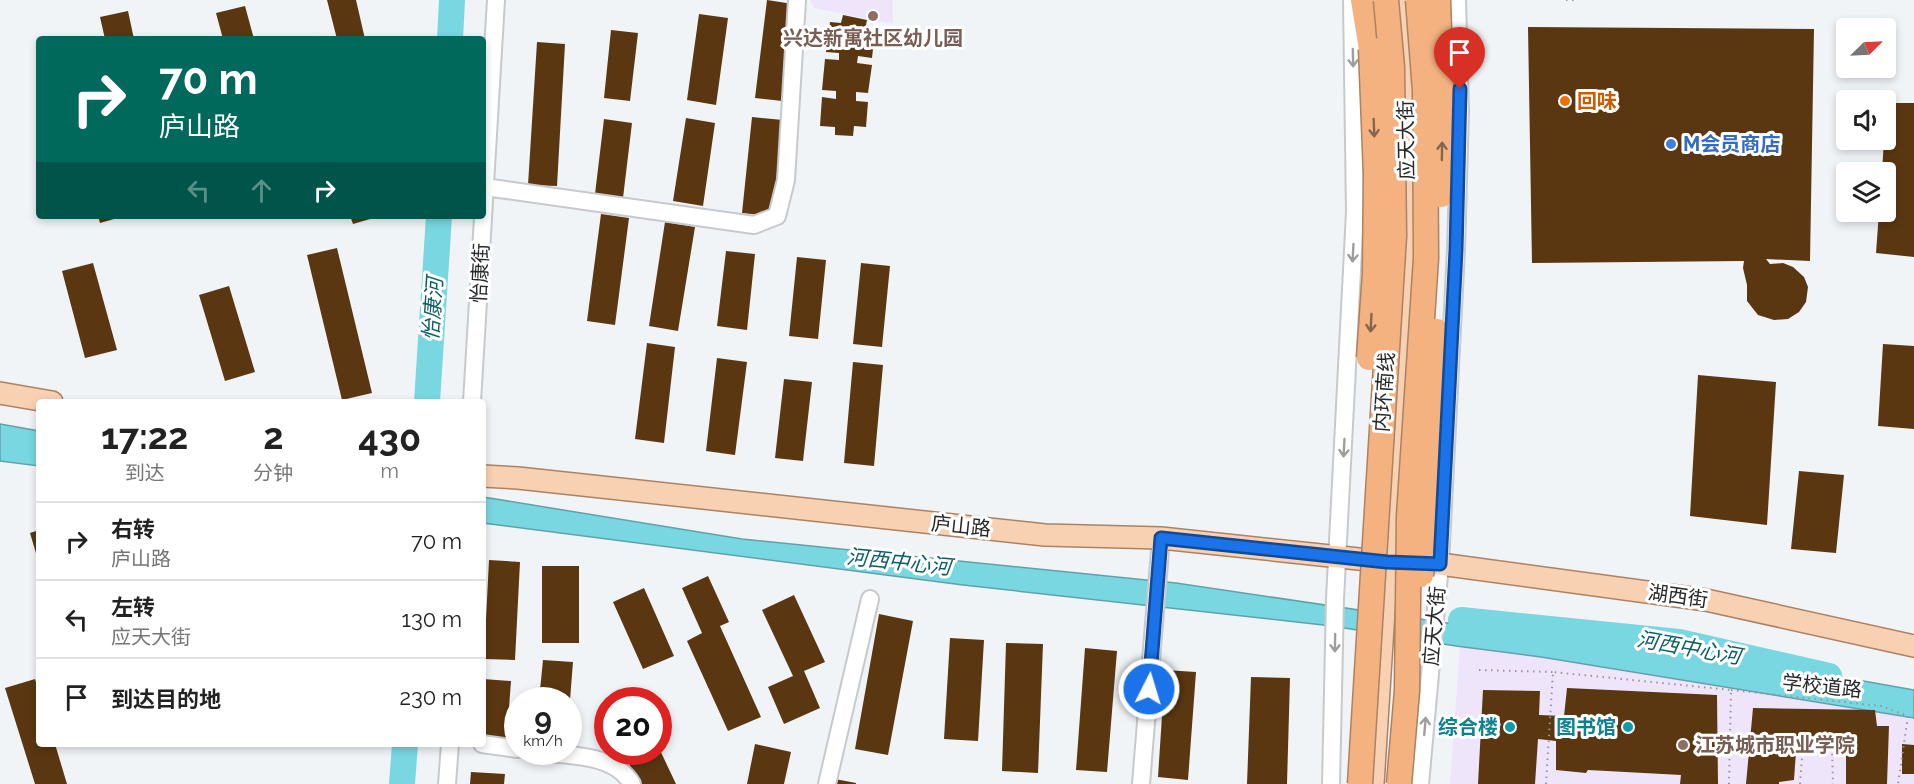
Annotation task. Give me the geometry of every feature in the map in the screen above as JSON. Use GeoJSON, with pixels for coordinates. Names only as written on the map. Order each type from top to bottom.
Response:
{"type":"FeatureCollection","features":[{"type":"Feature","properties":{"kind":"highway"},"geometry":{"type":"LineString","coordinates":[[1363,0],[1371,49],[1376,175],[1375,273],[1359,526],[1367,684]]}},
{"type":"Feature","properties":{"kind":"highway","name":"内环南线"},"geometry":{"type":"LineString","coordinates":[[1360,784],[1394,236],[1392,67],[1386,0]]}},
{"type":"Feature","properties":{"kind":"highway","name":"内环南线"},"geometry":{"type":"LineString","coordinates":[[1399,784],[1407,691],[1408,516],[1426,258],[1425,91],[1418,0]]}},
{"type":"Feature","properties":{"kind":"highway"},"geometry":{"type":"LineString","coordinates":[[1407,691],[1427,526],[1434,422],[1443,144],[1438,0]]}},
{"type":"Feature","properties":{"kind":"main road","name":"应天大街"},"geometry":{"type":"LineString","coordinates":[[1384,784],[1408,234],[1405,71],[1398,0]]}},
{"type":"Feature","properties":{"kind":"main road","name":"应天大街"},"geometry":{"type":"LineString","coordinates":[[1373,784],[1392,562],[1415,235],[1412,71],[1407,0]]}},
{"type":"Feature","properties":{"kind":"main road"},"geometry":{"type":"LineString","coordinates":[[0,393],[36,399]]}},
{"type":"Feature","properties":{"kind":"main road","name":"庐山路"},"geometry":{"type":"LineString","coordinates":[[486,476],[1045,535],[1440,564]]}},
{"type":"Feature","properties":{"kind":"main road","name":"湖西街"},"geometry":{"type":"LineString","coordinates":[[1440,564],[1706,600],[1914,646]]}},
{"type":"Feature","properties":{"kind":"street","name":"怡康街"},"geometry":{"type":"LineString","coordinates":[[486,170],[496,0]]}},
{"type":"Feature","properties":{"kind":"street"},"geometry":{"type":"LineString","coordinates":[[486,187],[754,225],[777,216],[786,180],[797,0]]}},
{"type":"Feature","properties":{"kind":"street"},"geometry":{"type":"LineString","coordinates":[[1331,784],[1335,599],[1355,212],[1352,0]]}},
{"type":"Feature","properties":{"kind":"street","name":"应天大街"},"geometry":{"type":"LineString","coordinates":[[1420,784],[1440,564],[1456,250],[1460,111],[1457,0]]}},
{"type":"Feature","properties":{"kind":"street","name":"怡康街"},"geometry":{"type":"LineString","coordinates":[[472,399],[483,219]]}},
{"type":"Feature","properties":{"kind":"street"},"geometry":{"type":"LineString","coordinates":[[1141,784],[1160,543]]}},
{"type":"Feature","properties":{"kind":"street"},"geometry":{"type":"LineString","coordinates":[[827,784],[870,599]]}},
{"type":"Feature","properties":{"kind":"street"},"geometry":{"type":"LineString","coordinates":[[486,745],[504,747]]}},
{"type":"Feature","properties":{"kind":"street"},"geometry":{"type":"LineString","coordinates":[[447,784],[450,747]]}},
{"type":"Feature","properties":{"kind":"street"},"geometry":{"type":"LineString","coordinates":[[582,758],[601,760],[626,773],[632,784]]}},
{"type":"Feature","properties":{"kind":"path"},"geometry":{"type":"LineString","coordinates":[[1566,0],[1578,0]]}},
{"type":"Feature","properties":{"kind":"path","name":"学校道路"},"geometry":{"type":"LineString","coordinates":[[1479,669],[1553,672],[1881,706],[1914,717]]}},
{"type":"Feature","properties":{"kind":"path"},"geometry":{"type":"LineString","coordinates":[[1546,784],[1553,672]]}},
{"type":"Feature","properties":{"kind":"path"},"geometry":{"type":"LineString","coordinates":[[1729,784],[1731,690]]}},
{"type":"Feature","properties":{"kind":"path"},"geometry":{"type":"LineString","coordinates":[[1898,784],[1908,716]]}},
{"type":"Feature","properties":{"kind":"path"},"geometry":{"type":"LineString","coordinates":[[1800,784],[1802,758],[1810,744],[1832,746],[1833,784]]}},
{"type":"Feature","properties":{"kind":"shaded area","name":"兴达新寓社区幼儿园"},"geometry":{"type":"Polygon","coordinates":[[[810,0],[893,0],[893,24],[814,8],[810,0]]]}},
{"type":"Feature","properties":{"kind":"shaded area","name":"江苏城市职业学院"},"geometry":{"type":"Polygon","coordinates":[[[1461,631],[1914,706],[1914,784],[1450,784],[1461,631]]]}},
{"type":"Feature","properties":{"kind":"water"},"geometry":{"type":"Polygon","coordinates":[[[0,424],[36,430],[36,466],[0,461],[0,424]]]}},
{"type":"Feature","properties":{"kind":"water"},"geometry":{"type":"Polygon","coordinates":[[[486,497],[742,539],[1176,583],[1474,627],[1713,654],[1914,690],[1914,718],[1541,657],[1332,626],[963,585],[486,523],[486,497]]]}},
{"type":"Feature","properties":{"kind":"building"},"geometry":{"type":"Polygon","coordinates":[[[327,0],[356,0],[364,36],[336,36],[327,0]]]}},
{"type":"Feature","properties":{"kind":"building"},"geometry":{"type":"Polygon","coordinates":[[[767,0],[793,4],[782,101],[755,98],[767,0]]]}},
{"type":"Feature","properties":{"kind":"building"},"geometry":{"type":"Polygon","coordinates":[[[245,6],[253,36],[222,36],[216,13],[245,6]]]}},
{"type":"Feature","properties":{"kind":"building"},"geometry":{"type":"Polygon","coordinates":[[[128,11],[133,36],[104,36],[100,17],[128,11]]]}},
{"type":"Feature","properties":{"kind":"building"},"geometry":{"type":"Polygon","coordinates":[[[699,14],[728,18],[716,105],[687,100],[699,14]]]}},
{"type":"Feature","properties":{"kind":"building"},"geometry":{"type":"Polygon","coordinates":[[[843,15],[867,20],[865,30],[875,31],[872,58],[858,56],[857,63],[872,65],[868,93],[856,92],[856,101],[868,102],[866,127],[854,126],[853,136],[835,135],[835,127],[820,126],[822,97],[836,99],[836,91],[822,90],[825,59],[839,60],[839,53],[826,52],[830,22],[841,23],[843,15]]]}},
{"type":"Feature","properties":{"kind":"building","name":"M会员商店"},"geometry":{"type":"Polygon","coordinates":[[[1528,27],[1814,29],[1810,261],[1766,259],[1770,264],[1783,263],[1793,267],[1804,277],[1808,287],[1806,302],[1799,312],[1788,319],[1774,320],[1758,315],[1747,301],[1744,261],[1532,263],[1528,27]]]}},
{"type":"Feature","properties":{"kind":"building"},"geometry":{"type":"Polygon","coordinates":[[[611,30],[638,33],[630,101],[604,98],[611,30]]]}},
{"type":"Feature","properties":{"kind":"building"},"geometry":{"type":"Polygon","coordinates":[[[537,42],[565,44],[557,186],[528,185],[537,42]]]}},
{"type":"Feature","properties":{"kind":"building"},"geometry":{"type":"Polygon","coordinates":[[[1896,103],[1914,103],[1914,257],[1876,253],[1878,222],[1896,222],[1896,162],[1883,162],[1883,150],[1896,150],[1896,103]]]}},
{"type":"Feature","properties":{"kind":"building"},"geometry":{"type":"Polygon","coordinates":[[[752,117],[783,120],[772,216],[742,213],[752,117]]]}},
{"type":"Feature","properties":{"kind":"building"},"geometry":{"type":"Polygon","coordinates":[[[686,118],[715,123],[703,206],[673,201],[686,118]]]}},
{"type":"Feature","properties":{"kind":"building"},"geometry":{"type":"Polygon","coordinates":[[[604,119],[632,123],[623,198],[595,194],[604,119]]]}},
{"type":"Feature","properties":{"kind":"building"},"geometry":{"type":"Polygon","coordinates":[[[601,214],[629,218],[615,325],[587,321],[601,214]]]}},
{"type":"Feature","properties":{"kind":"building"},"geometry":{"type":"Polygon","coordinates":[[[99,219],[114,219],[100,223],[99,219]]]}},
{"type":"Feature","properties":{"kind":"building"},"geometry":{"type":"Polygon","coordinates":[[[351,219],[370,219],[353,224],[351,219]]]}},
{"type":"Feature","properties":{"kind":"building"},"geometry":{"type":"Polygon","coordinates":[[[665,222],[695,227],[678,331],[649,326],[665,222]]]}},
{"type":"Feature","properties":{"kind":"building"},"geometry":{"type":"Polygon","coordinates":[[[337,248],[372,393],[342,399],[307,255],[337,248]]]}},
{"type":"Feature","properties":{"kind":"building"},"geometry":{"type":"Polygon","coordinates":[[[726,251],[755,254],[747,330],[717,326],[726,251]]]}},
{"type":"Feature","properties":{"kind":"building"},"geometry":{"type":"Polygon","coordinates":[[[797,257],[826,260],[818,339],[789,336],[797,257]]]}},
{"type":"Feature","properties":{"kind":"building"},"geometry":{"type":"Polygon","coordinates":[[[93,263],[117,350],[85,358],[62,271],[93,263]]]}},
{"type":"Feature","properties":{"kind":"building"},"geometry":{"type":"Polygon","coordinates":[[[861,263],[890,266],[882,347],[853,344],[861,263]]]}},
{"type":"Feature","properties":{"kind":"building"},"geometry":{"type":"Polygon","coordinates":[[[229,286],[255,372],[225,381],[199,295],[229,286]]]}},
{"type":"Feature","properties":{"kind":"building"},"geometry":{"type":"Polygon","coordinates":[[[647,343],[675,347],[664,443],[635,439],[647,343]]]}},
{"type":"Feature","properties":{"kind":"building"},"geometry":{"type":"Polygon","coordinates":[[[1883,344],[1914,346],[1914,429],[1878,426],[1883,344]]]}},
{"type":"Feature","properties":{"kind":"building"},"geometry":{"type":"Polygon","coordinates":[[[717,358],[747,362],[735,455],[706,451],[717,358]]]}},
{"type":"Feature","properties":{"kind":"building"},"geometry":{"type":"Polygon","coordinates":[[[853,362],[883,365],[874,466],[844,463],[853,362]]]}},
{"type":"Feature","properties":{"kind":"building"},"geometry":{"type":"Polygon","coordinates":[[[1698,375],[1776,382],[1767,525],[1690,516],[1698,375]]]}},
{"type":"Feature","properties":{"kind":"building"},"geometry":{"type":"Polygon","coordinates":[[[784,379],[812,382],[803,461],[775,458],[784,379]]]}},
{"type":"Feature","properties":{"kind":"building"},"geometry":{"type":"Polygon","coordinates":[[[1799,471],[1844,475],[1836,553],[1791,549],[1799,471]]]}},
{"type":"Feature","properties":{"kind":"building"},"geometry":{"type":"Polygon","coordinates":[[[36,531],[36,553],[30,533],[36,531]]]}},
{"type":"Feature","properties":{"kind":"building"},"geometry":{"type":"Polygon","coordinates":[[[489,560],[520,562],[515,660],[486,659],[489,560]]]}},
{"type":"Feature","properties":{"kind":"building"},"geometry":{"type":"Polygon","coordinates":[[[542,566],[579,566],[579,643],[542,643],[542,566]]]}},
{"type":"Feature","properties":{"kind":"building"},"geometry":{"type":"Polygon","coordinates":[[[708,576],[729,622],[720,626],[761,717],[728,731],[687,641],[702,633],[682,588],[708,576]]]}},
{"type":"Feature","properties":{"kind":"building"},"geometry":{"type":"Polygon","coordinates":[[[644,588],[674,656],[643,669],[613,602],[644,588]]]}},
{"type":"Feature","properties":{"kind":"building"},"geometry":{"type":"Polygon","coordinates":[[[794,595],[825,662],[804,671],[820,708],[784,724],[768,687],[793,676],[762,610],[794,595]]]}},
{"type":"Feature","properties":{"kind":"building"},"geometry":{"type":"Polygon","coordinates":[[[879,614],[913,621],[888,755],[855,749],[879,614]]]}},
{"type":"Feature","properties":{"kind":"building"},"geometry":{"type":"Polygon","coordinates":[[[950,638],[984,640],[978,741],[944,739],[950,638]]]}},
{"type":"Feature","properties":{"kind":"building"},"geometry":{"type":"Polygon","coordinates":[[[1006,643],[1043,644],[1038,773],[1002,771],[1006,643]]]}},
{"type":"Feature","properties":{"kind":"building"},"geometry":{"type":"Polygon","coordinates":[[[1085,648],[1117,651],[1107,772],[1076,770],[1085,648]]]}},
{"type":"Feature","properties":{"kind":"building"},"geometry":{"type":"Polygon","coordinates":[[[543,660],[573,662],[571,687],[540,687],[543,660]]]}},
{"type":"Feature","properties":{"kind":"building"},"geometry":{"type":"Polygon","coordinates":[[[1165,670],[1196,672],[1188,780],[1158,777],[1165,670]]]}},
{"type":"Feature","properties":{"kind":"building"},"geometry":{"type":"Polygon","coordinates":[[[1251,677],[1290,678],[1287,784],[1247,784],[1251,677]]]}},
{"type":"Feature","properties":{"kind":"building"},"geometry":{"type":"Polygon","coordinates":[[[35,679],[36,747],[56,747],[67,784],[35,784],[5,688],[35,679]]]}},
{"type":"Feature","properties":{"kind":"building"},"geometry":{"type":"Polygon","coordinates":[[[486,679],[511,681],[511,687],[504,687],[504,748],[486,745],[486,679]]]}},
{"type":"Feature","properties":{"kind":"building","name":"图书馆"},"geometry":{"type":"Polygon","coordinates":[[[1567,688],[1717,695],[1718,784],[1680,784],[1681,775],[1556,770],[1556,741],[1538,739],[1535,784],[1478,784],[1483,690],[1540,691],[1539,715],[1564,716],[1567,688]]]}},
{"type":"Feature","properties":{"kind":"building"},"geometry":{"type":"Polygon","coordinates":[[[1753,708],[1875,710],[1877,726],[1889,726],[1887,784],[1846,784],[1846,737],[1797,737],[1794,780],[1779,782],[1779,784],[1746,784],[1753,708]]]}},
{"type":"Feature","properties":{"kind":"building"},"geometry":{"type":"Polygon","coordinates":[[[755,744],[791,752],[784,784],[747,784],[755,744]]]}},
{"type":"Feature","properties":{"kind":"building"},"geometry":{"type":"Polygon","coordinates":[[[1902,744],[1914,745],[1914,774],[1902,774],[1902,744]]]}},
{"type":"Feature","properties":{"kind":"building"},"geometry":{"type":"Polygon","coordinates":[[[630,765],[667,765],[676,784],[638,784],[630,765]]]}},
{"type":"Feature","properties":{"kind":"building"},"geometry":{"type":"Polygon","coordinates":[[[471,772],[505,774],[504,784],[470,784],[471,772]]]}},
{"type":"Feature","properties":{"kind":"building"},"geometry":{"type":"Polygon","coordinates":[[[835,779],[856,783],[856,784],[833,784],[835,779]]]}},
{"type":"Feature","properties":{"kind":"waterway","name":"怡康河"},"geometry":{"type":"LineString","coordinates":[[450,36],[452,0]]}},
{"type":"Feature","properties":{"kind":"waterway","name":"怡康河"},"geometry":{"type":"LineString","coordinates":[[427,399],[439,219]]}},
{"type":"Feature","properties":{"kind":"waterway","name":"河西中心河"},"geometry":{"type":"LineString","coordinates":[[1461,620],[1679,642],[1829,676]]}},
{"type":"Feature","properties":{"kind":"waterway","name":"怡康河"},"geometry":{"type":"LineString","coordinates":[[402,784],[405,747]]}},
{"type":"Feature","properties":{"kind":"place","name":"兴达新寓社区幼儿园"},"geometry":{"type":"Point","coordinates":[873,16]}},
{"type":"Feature","properties":{"kind":"place","name":"回味"},"geometry":{"type":"Point","coordinates":[1565,101]}},
{"type":"Feature","properties":{"kind":"place","name":"M会员商店"},"geometry":{"type":"Point","coordinates":[1671,144]}},
{"type":"Feature","properties":{"kind":"place","name":"综合楼"},"geometry":{"type":"Point","coordinates":[1510,727]}},
{"type":"Feature","properties":{"kind":"place","name":"图书馆"},"geometry":{"type":"Point","coordinates":[1628,727]}},
{"type":"Feature","properties":{"kind":"place","name":"江苏城市职业学院"},"geometry":{"type":"Point","coordinates":[1683,745]}},
{"type":"Feature","properties":{"kind":"route"},"geometry":{"type":"LineString","coordinates":[[1149,689],[1161,538],[1387,562],[1440,564],[1456,250],[1460,89]]}}]}
